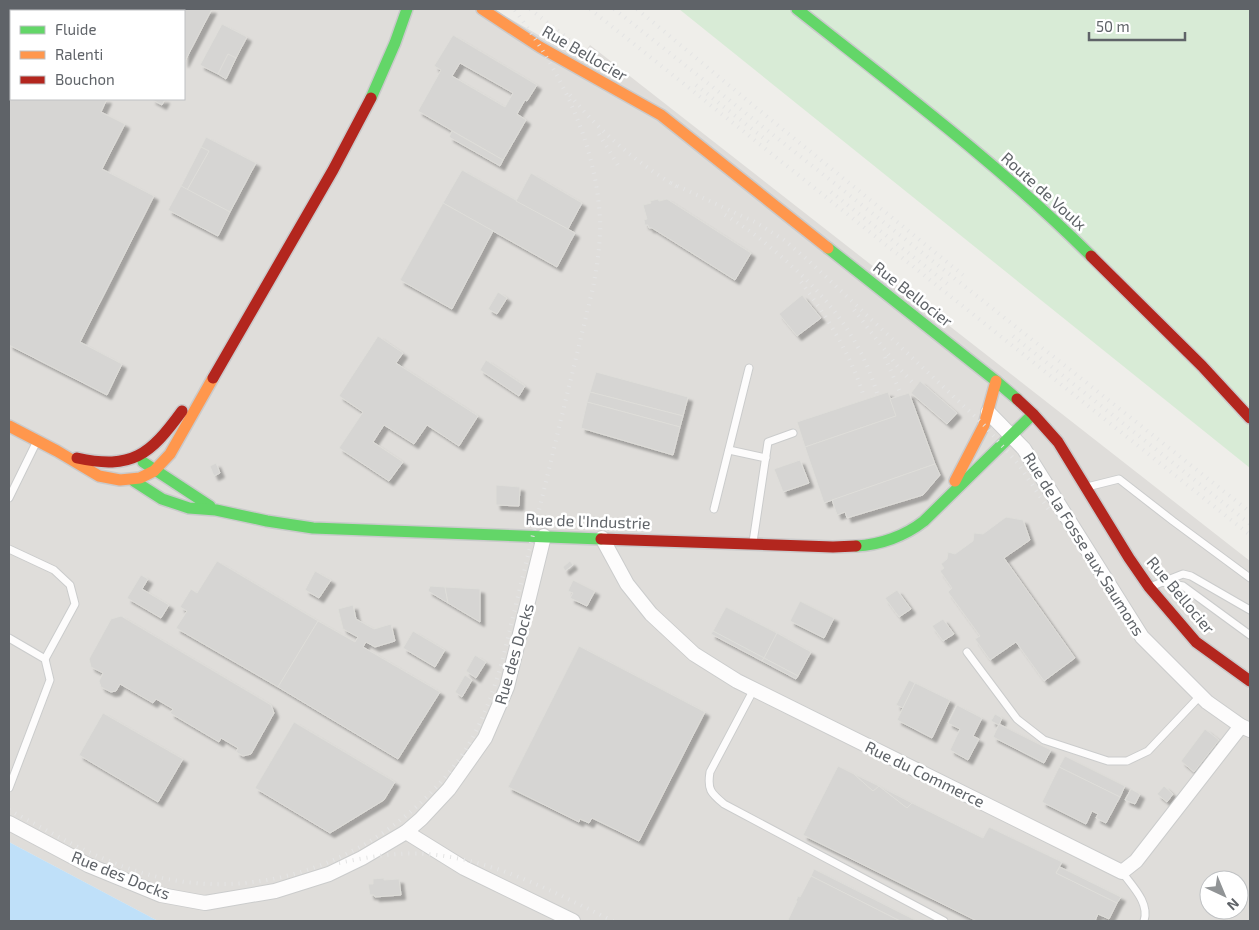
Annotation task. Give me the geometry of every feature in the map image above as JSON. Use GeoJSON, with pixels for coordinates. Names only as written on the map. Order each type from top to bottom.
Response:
{"type":"FeatureCollection","features":[{"type":"Feature","properties":{"kind":"main road"},"geometry":{"type":"LineString","coordinates":[[9,426],[63,454],[97,476],[111,480],[139,479],[156,470],[175,447],[252,308],[348,145],[374,96],[408,9]]}},
{"type":"Feature","properties":{"kind":"main road","name":"Rue Bellocier"},"geometry":{"type":"LineString","coordinates":[[482,9],[540,47],[661,115],[996,381],[1033,414],[1058,442],[1129,558],[1149,587],[1196,642],[1250,681]]}},
{"type":"Feature","properties":{"kind":"main road","name":"Route de Voulx"},"geometry":{"type":"LineString","coordinates":[[797,9],[960,138],[1058,223],[1195,360],[1250,418]]}},
{"type":"Feature","properties":{"kind":"main road"},"geometry":{"type":"LineString","coordinates":[[63,454],[95,463],[119,462],[138,458],[154,446],[166,433],[252,308]]}},
{"type":"Feature","properties":{"kind":"main road"},"geometry":{"type":"LineString","coordinates":[[945,498],[984,426],[996,381]]}},
{"type":"Feature","properties":{"kind":"main road"},"geometry":{"type":"LineString","coordinates":[[945,498],[1033,414]]}},
{"type":"Feature","properties":{"kind":"main road"},"geometry":{"type":"LineString","coordinates":[[175,447],[176,464],[184,490]]}},
{"type":"Feature","properties":{"kind":"main road"},"geometry":{"type":"LineString","coordinates":[[138,458],[216,510]]}},
{"type":"Feature","properties":{"kind":"main road"},"geometry":{"type":"LineString","coordinates":[[138,458],[139,479],[150,491],[162,499],[190,508],[216,510]]}},
{"type":"Feature","properties":{"kind":"main road","name":"Rue de l'Industrie"},"geometry":{"type":"LineString","coordinates":[[216,510],[312,528],[832,547],[862,546],[886,541],[912,530],[945,498]]}},
{"type":"Feature","properties":{"kind":"street","name":"Rue de la Fosse aux Saumons"},"geometry":{"type":"LineString","coordinates":[[988,412],[1024,449],[1142,637],[1200,696],[1246,728]]}},
{"type":"Feature","properties":{"kind":"street","name":"Rue des Docks"},"geometry":{"type":"LineString","coordinates":[[9,823],[88,864],[160,894],[205,903],[275,891],[315,879],[362,858],[406,832],[435,806],[477,751],[495,718],[508,687],[544,536]]}},
{"type":"Feature","properties":{"kind":"street","name":"Rue du Commerce"},"geometry":{"type":"LineString","coordinates":[[602,538],[627,584],[651,614],[694,654],[754,689],[1122,872]]}},
{"type":"Feature","properties":{"kind":"street"},"geometry":{"type":"LineString","coordinates":[[1122,872],[1136,861],[1246,728]]}},
{"type":"Feature","properties":{"kind":"street"},"geometry":{"type":"LineString","coordinates":[[406,832],[464,868],[573,921]]}},
{"type":"Feature","properties":{"kind":"lane"},"geometry":{"type":"LineString","coordinates":[[714,509],[749,368]]}},
{"type":"Feature","properties":{"kind":"lane"},"geometry":{"type":"LineString","coordinates":[[753,544],[768,442],[793,433]]}},
{"type":"Feature","properties":{"kind":"lane"},"geometry":{"type":"LineString","coordinates":[[9,498],[37,441]]}},
{"type":"Feature","properties":{"kind":"lane"},"geometry":{"type":"LineString","coordinates":[[729,450],[766,458]]}},
{"type":"Feature","properties":{"kind":"lane"},"geometry":{"type":"LineString","coordinates":[[1087,487],[1119,479],[1173,522],[1250,578]]}},
{"type":"Feature","properties":{"kind":"lane"},"geometry":{"type":"LineString","coordinates":[[9,549],[54,570],[70,585],[75,604],[45,659],[50,680],[9,788]]}},
{"type":"Feature","properties":{"kind":"lane"},"geometry":{"type":"LineString","coordinates":[[1149,587],[1183,574],[1191,576],[1250,610]]}},
{"type":"Feature","properties":{"kind":"lane"},"geometry":{"type":"LineString","coordinates":[[1161,582],[1183,586],[1250,635]]}},
{"type":"Feature","properties":{"kind":"lane"},"geometry":{"type":"LineString","coordinates":[[9,638],[45,659]]}},
{"type":"Feature","properties":{"kind":"lane"},"geometry":{"type":"LineString","coordinates":[[967,652],[1017,719],[1044,740],[1108,761],[1127,761],[1148,751],[1200,696]]}},
{"type":"Feature","properties":{"kind":"lane"},"geometry":{"type":"LineString","coordinates":[[754,689],[710,772],[708,782],[711,794],[724,804],[944,921]]}},
{"type":"Feature","properties":{"kind":"lane"},"geometry":{"type":"LineString","coordinates":[[1122,872],[1143,900],[1146,918],[1144,921]]}},
{"type":"Feature","properties":{"kind":"shaded area"},"geometry":{"type":"Polygon","coordinates":[[[9,9],[493,9],[580,59],[590,45],[1250,561],[1250,921],[158,921],[9,842],[9,9]]]}},
{"type":"Feature","properties":{"kind":"green space"},"geometry":{"type":"Polygon","coordinates":[[[679,9],[1250,9],[1250,468],[679,9]]]}},
{"type":"Feature","properties":{"kind":"water"},"geometry":{"type":"Polygon","coordinates":[[[9,842],[158,921],[9,921],[9,842]]]}},
{"type":"Feature","properties":{"kind":"building"},"geometry":{"type":"Polygon","coordinates":[[[212,9],[185,61],[185,10],[180,10],[212,9]]]}},
{"type":"Feature","properties":{"kind":"building"},"geometry":{"type":"Polygon","coordinates":[[[222,24],[247,37],[236,58],[228,54],[218,74],[200,65],[222,24]]]}},
{"type":"Feature","properties":{"kind":"building"},"geometry":{"type":"Polygon","coordinates":[[[453,35],[537,85],[517,114],[526,120],[503,160],[418,111],[441,70],[434,66],[453,35]],[[460,63],[452,76],[505,107],[513,93],[460,63]]]}},
{"type":"Feature","properties":{"kind":"building"},"geometry":{"type":"Polygon","coordinates":[[[228,54],[236,58],[226,79],[218,74],[228,54]]]}},
{"type":"Feature","properties":{"kind":"building"},"geometry":{"type":"Polygon","coordinates":[[[10,100],[107,100],[101,112],[125,124],[102,169],[154,196],[80,342],[122,364],[107,395],[9,345],[10,100]]]}},
{"type":"Feature","properties":{"kind":"building"},"geometry":{"type":"Polygon","coordinates":[[[153,100],[164,100],[162,105],[153,100]]]}},
{"type":"Feature","properties":{"kind":"building"},"geometry":{"type":"Polygon","coordinates":[[[452,131],[503,160],[500,166],[449,137],[452,131]]]}},
{"type":"Feature","properties":{"kind":"building"},"geometry":{"type":"Polygon","coordinates":[[[206,137],[256,163],[230,212],[187,190],[209,151],[201,147],[206,137]]]}},
{"type":"Feature","properties":{"kind":"building"},"geometry":{"type":"Polygon","coordinates":[[[201,147],[209,151],[187,190],[181,186],[201,147]]]}},
{"type":"Feature","properties":{"kind":"building"},"geometry":{"type":"Polygon","coordinates":[[[462,170],[575,233],[557,267],[443,203],[462,170]]]}},
{"type":"Feature","properties":{"kind":"building"},"geometry":{"type":"Polygon","coordinates":[[[531,173],[582,203],[568,229],[516,201],[531,173]]]}},
{"type":"Feature","properties":{"kind":"building"},"geometry":{"type":"Polygon","coordinates":[[[181,186],[230,212],[218,236],[168,210],[181,186]]]}},
{"type":"Feature","properties":{"kind":"building"},"geometry":{"type":"Polygon","coordinates":[[[658,199],[659,201],[667,199],[751,253],[735,280],[652,228],[649,228],[648,225],[645,225],[644,220],[647,219],[643,205],[658,199]]]}},
{"type":"Feature","properties":{"kind":"building"},"geometry":{"type":"Polygon","coordinates":[[[443,203],[493,231],[452,309],[400,280],[443,203]]]}},
{"type":"Feature","properties":{"kind":"building"},"geometry":{"type":"Polygon","coordinates":[[[498,292],[507,298],[497,314],[488,309],[498,292]]]}},
{"type":"Feature","properties":{"kind":"building"},"geometry":{"type":"Polygon","coordinates":[[[802,295],[821,318],[797,336],[779,314],[802,295]]]}},
{"type":"Feature","properties":{"kind":"building"},"geometry":{"type":"Polygon","coordinates":[[[378,336],[403,353],[396,363],[478,416],[459,446],[427,425],[414,444],[384,425],[373,442],[403,462],[389,481],[339,448],[363,412],[339,396],[378,336]]]}},
{"type":"Feature","properties":{"kind":"building"},"geometry":{"type":"Polygon","coordinates":[[[486,360],[525,386],[519,396],[480,370],[486,360]]]}},
{"type":"Feature","properties":{"kind":"building"},"geometry":{"type":"Polygon","coordinates":[[[596,372],[688,397],[683,416],[590,392],[596,372]]]}},
{"type":"Feature","properties":{"kind":"building"},"geometry":{"type":"Polygon","coordinates":[[[920,381],[957,413],[947,424],[911,393],[920,381]]]}},
{"type":"Feature","properties":{"kind":"building"},"geometry":{"type":"Polygon","coordinates":[[[590,392],[683,416],[680,427],[587,402],[590,392]]]}},
{"type":"Feature","properties":{"kind":"building"},"geometry":{"type":"Polygon","coordinates":[[[888,392],[896,416],[805,447],[797,422],[888,392]]]}},
{"type":"Feature","properties":{"kind":"building"},"geometry":{"type":"Polygon","coordinates":[[[909,393],[935,464],[824,503],[805,447],[896,416],[890,399],[909,393]]]}},
{"type":"Feature","properties":{"kind":"building"},"geometry":{"type":"Polygon","coordinates":[[[587,402],[680,427],[673,455],[581,428],[587,402]]]}},
{"type":"Feature","properties":{"kind":"building"},"geometry":{"type":"Polygon","coordinates":[[[800,460],[809,483],[783,492],[774,469],[800,460]]]}},
{"type":"Feature","properties":{"kind":"building"},"geometry":{"type":"Polygon","coordinates":[[[216,463],[220,473],[214,476],[210,466],[216,463]]]}},
{"type":"Feature","properties":{"kind":"building"},"geometry":{"type":"Polygon","coordinates":[[[935,464],[940,475],[923,495],[847,518],[845,512],[837,515],[832,500],[935,464]]]}},
{"type":"Feature","properties":{"kind":"building"},"geometry":{"type":"Polygon","coordinates":[[[496,485],[520,487],[519,506],[496,505],[496,485]]]}},
{"type":"Feature","properties":{"kind":"building"},"geometry":{"type":"Polygon","coordinates":[[[1006,517],[1023,520],[1030,540],[1004,558],[1075,658],[1044,681],[1016,642],[990,660],[975,639],[980,636],[948,592],[952,588],[940,571],[944,568],[941,564],[947,559],[948,552],[955,554],[973,541],[974,533],[983,534],[1006,517]]]}},
{"type":"Feature","properties":{"kind":"building"},"geometry":{"type":"Polygon","coordinates":[[[217,561],[318,621],[278,687],[176,628],[187,611],[180,607],[191,589],[197,593],[217,561]]]}},
{"type":"Feature","properties":{"kind":"building"},"geometry":{"type":"Polygon","coordinates":[[[570,561],[573,565],[565,571],[563,567],[570,561]]]}},
{"type":"Feature","properties":{"kind":"building"},"geometry":{"type":"Polygon","coordinates":[[[315,571],[331,580],[319,598],[305,590],[315,571]]]}},
{"type":"Feature","properties":{"kind":"building"},"geometry":{"type":"Polygon","coordinates":[[[141,575],[148,579],[142,589],[169,605],[161,618],[127,598],[141,575]]]}},
{"type":"Feature","properties":{"kind":"building"},"geometry":{"type":"Polygon","coordinates":[[[573,580],[595,591],[587,606],[570,598],[573,593],[568,591],[573,580]]]}},
{"type":"Feature","properties":{"kind":"building"},"geometry":{"type":"Polygon","coordinates":[[[430,586],[445,587],[448,603],[428,591],[430,586]]]}},
{"type":"Feature","properties":{"kind":"building"},"geometry":{"type":"Polygon","coordinates":[[[445,587],[480,589],[480,622],[448,603],[445,587]]]}},
{"type":"Feature","properties":{"kind":"building"},"geometry":{"type":"Polygon","coordinates":[[[897,590],[911,609],[899,617],[885,598],[897,590]]]}},
{"type":"Feature","properties":{"kind":"building"},"geometry":{"type":"Polygon","coordinates":[[[800,601],[834,618],[824,638],[790,621],[800,601]]]}},
{"type":"Feature","properties":{"kind":"building"},"geometry":{"type":"Polygon","coordinates":[[[353,605],[356,619],[374,629],[391,624],[395,641],[375,647],[366,642],[363,647],[440,692],[398,759],[278,687],[318,621],[355,642],[358,637],[343,629],[338,609],[353,605]]]}},
{"type":"Feature","properties":{"kind":"building"},"geometry":{"type":"Polygon","coordinates":[[[726,607],[777,633],[764,658],[713,631],[726,607]]]}},
{"type":"Feature","properties":{"kind":"building"},"geometry":{"type":"Polygon","coordinates":[[[121,616],[271,705],[274,713],[251,754],[243,756],[236,752],[238,748],[221,738],[219,742],[170,713],[173,709],[156,699],[153,703],[120,684],[116,691],[111,692],[101,687],[99,681],[103,673],[91,667],[89,659],[111,619],[121,616]]]}},
{"type":"Feature","properties":{"kind":"building"},"geometry":{"type":"Polygon","coordinates":[[[943,619],[954,634],[943,641],[932,626],[943,619]]]}},
{"type":"Feature","properties":{"kind":"building"},"geometry":{"type":"Polygon","coordinates":[[[413,631],[445,650],[435,667],[403,648],[413,631]]]}},
{"type":"Feature","properties":{"kind":"building"},"geometry":{"type":"Polygon","coordinates":[[[713,631],[764,658],[762,661],[711,634],[713,631]]]}},
{"type":"Feature","properties":{"kind":"building"},"geometry":{"type":"Polygon","coordinates":[[[777,633],[811,652],[798,676],[764,658],[777,633]]]}},
{"type":"Feature","properties":{"kind":"building"},"geometry":{"type":"Polygon","coordinates":[[[579,646],[705,712],[639,841],[592,818],[589,823],[580,819],[579,822],[508,787],[579,646]]]}},
{"type":"Feature","properties":{"kind":"building"},"geometry":{"type":"Polygon","coordinates":[[[475,655],[486,662],[476,678],[466,671],[475,655]]]}},
{"type":"Feature","properties":{"kind":"building"},"geometry":{"type":"Polygon","coordinates":[[[764,658],[798,676],[796,679],[762,661],[764,658]]]}},
{"type":"Feature","properties":{"kind":"building"},"geometry":{"type":"Polygon","coordinates":[[[465,675],[472,680],[462,697],[455,692],[465,675]]]}},
{"type":"Feature","properties":{"kind":"building"},"geometry":{"type":"Polygon","coordinates":[[[909,680],[915,683],[903,708],[896,705],[909,680]]]}},
{"type":"Feature","properties":{"kind":"building"},"geometry":{"type":"Polygon","coordinates":[[[915,683],[950,700],[932,738],[897,720],[915,683]]]}},
{"type":"Feature","properties":{"kind":"building"},"geometry":{"type":"Polygon","coordinates":[[[957,705],[982,718],[973,736],[979,739],[968,760],[950,750],[960,729],[948,723],[957,705]]]}},
{"type":"Feature","properties":{"kind":"building"},"geometry":{"type":"Polygon","coordinates":[[[103,713],[183,759],[158,802],[79,755],[103,713]]]}},
{"type":"Feature","properties":{"kind":"building"},"geometry":{"type":"Polygon","coordinates":[[[995,714],[1002,718],[999,725],[991,721],[995,714]]]}},
{"type":"Feature","properties":{"kind":"building"},"geometry":{"type":"Polygon","coordinates":[[[294,722],[395,782],[384,800],[330,833],[255,788],[294,722]]]}},
{"type":"Feature","properties":{"kind":"building"},"geometry":{"type":"Polygon","coordinates":[[[999,724],[1051,750],[1044,763],[993,737],[999,724]]]}},
{"type":"Feature","properties":{"kind":"building"},"geometry":{"type":"Polygon","coordinates":[[[1205,729],[1219,740],[1194,772],[1181,761],[1205,729]]]}},
{"type":"Feature","properties":{"kind":"building"},"geometry":{"type":"Polygon","coordinates":[[[1065,756],[1125,786],[1120,797],[1059,767],[1065,756]]]}},
{"type":"Feature","properties":{"kind":"building"},"geometry":{"type":"Polygon","coordinates":[[[838,766],[854,774],[873,791],[879,786],[907,808],[912,803],[983,838],[989,827],[1062,862],[1056,873],[1117,903],[1109,919],[1098,914],[1095,921],[977,921],[803,835],[838,766]]]}},
{"type":"Feature","properties":{"kind":"building"},"geometry":{"type":"Polygon","coordinates":[[[1059,767],[1120,797],[1106,823],[1096,818],[1098,814],[1092,811],[1086,824],[1042,802],[1059,767]]]}},
{"type":"Feature","properties":{"kind":"building"},"geometry":{"type":"Polygon","coordinates":[[[854,774],[879,786],[873,791],[854,774]]]}},
{"type":"Feature","properties":{"kind":"building"},"geometry":{"type":"Polygon","coordinates":[[[879,786],[912,803],[907,808],[879,786]]]}},
{"type":"Feature","properties":{"kind":"building"},"geometry":{"type":"Polygon","coordinates":[[[1164,786],[1173,794],[1167,802],[1157,794],[1164,786]]]}},
{"type":"Feature","properties":{"kind":"building"},"geometry":{"type":"Polygon","coordinates":[[[1131,789],[1140,794],[1135,804],[1125,800],[1131,789]]]}},
{"type":"Feature","properties":{"kind":"building"},"geometry":{"type":"Polygon","coordinates":[[[1060,867],[1121,897],[1117,903],[1056,873],[1060,867]]]}},
{"type":"Feature","properties":{"kind":"building"},"geometry":{"type":"Polygon","coordinates":[[[814,869],[917,921],[900,921],[811,876],[814,869]]]}},
{"type":"Feature","properties":{"kind":"building"},"geometry":{"type":"Polygon","coordinates":[[[811,876],[900,921],[788,920],[798,896],[800,897],[811,876]]]}},
{"type":"Feature","properties":{"kind":"building"},"geometry":{"type":"Polygon","coordinates":[[[384,878],[384,880],[399,879],[401,895],[375,897],[370,895],[368,884],[373,884],[373,879],[384,878]]]}},
{"type":"Feature","properties":{"kind":"railway"},"geometry":{"type":"LineString","coordinates":[[9,810],[95,855],[131,869],[150,875],[192,883],[234,884],[275,878],[316,867],[354,850],[390,828],[422,801],[451,770],[469,745],[489,703],[503,658],[593,288],[600,236],[597,190],[591,162],[573,108],[546,57],[514,9]]}},
{"type":"Feature","properties":{"kind":"railway"},"geometry":{"type":"LineString","coordinates":[[530,9],[570,40]]}},
{"type":"Feature","properties":{"kind":"railway"},"geometry":{"type":"LineString","coordinates":[[590,9],[1250,535]]}},
{"type":"Feature","properties":{"kind":"railway"},"geometry":{"type":"LineString","coordinates":[[614,9],[1250,512]]}},
{"type":"Feature","properties":{"kind":"railway"},"geometry":{"type":"LineString","coordinates":[[637,9],[963,275]]}},
{"type":"Feature","properties":{"kind":"railway"},"geometry":{"type":"LineString","coordinates":[[696,85],[770,143]]}},
{"type":"Feature","properties":{"kind":"railway"},"geometry":{"type":"LineString","coordinates":[[570,95],[619,146],[677,187]]}},
{"type":"Feature","properties":{"kind":"railway"},"geometry":{"type":"LineString","coordinates":[[599,134],[619,167]]}},
{"type":"Feature","properties":{"kind":"railway"},"geometry":{"type":"LineString","coordinates":[[671,183],[757,223],[784,240],[809,261],[984,425],[1019,465],[1051,513]]}},
{"type":"Feature","properties":{"kind":"railway"},"geometry":{"type":"LineString","coordinates":[[831,192],[949,285]]}},
{"type":"Feature","properties":{"kind":"railway"},"geometry":{"type":"LineString","coordinates":[[725,215],[770,247],[809,282],[834,310],[863,357],[877,393]]}},
{"type":"Feature","properties":{"kind":"railway"},"geometry":{"type":"LineString","coordinates":[[801,282],[838,337],[859,381],[864,397]]}},
{"type":"Feature","properties":{"kind":"railway"},"geometry":{"type":"LineString","coordinates":[[854,310],[898,367],[914,384]]}},
{"type":"Feature","properties":{"kind":"railway"},"geometry":{"type":"LineString","coordinates":[[1013,336],[1250,524]]}},
{"type":"Feature","properties":{"kind":"railway"},"geometry":{"type":"LineString","coordinates":[[885,357],[900,392]]}},
{"type":"Feature","properties":{"kind":"railway"},"geometry":{"type":"LineString","coordinates":[[339,863],[394,854],[426,854],[451,857],[499,870],[545,888],[613,921]]}},
{"type":"Feature","properties":{"kind":"traffic: fast"},"geometry":{"type":"LineString","coordinates":[[371,98],[395,43],[407,9]]}},
{"type":"Feature","properties":{"kind":"traffic: fast"},"geometry":{"type":"LineString","coordinates":[[797,9],[910,98],[1021,190],[1091,256]]}},
{"type":"Feature","properties":{"kind":"traffic: fast"},"geometry":{"type":"LineString","coordinates":[[828,248],[1017,399]]}},
{"type":"Feature","properties":{"kind":"traffic: fast"},"geometry":{"type":"LineString","coordinates":[[856,546],[892,539],[924,521],[1033,414]]}},
{"type":"Feature","properties":{"kind":"traffic: fast"},"geometry":{"type":"LineString","coordinates":[[143,462],[210,506]]}},
{"type":"Feature","properties":{"kind":"traffic: fast"},"geometry":{"type":"LineString","coordinates":[[134,481],[162,499],[189,508],[216,510],[267,521],[313,528],[601,539]]}},
{"type":"Feature","properties":{"kind":"traffic: slow"},"geometry":{"type":"LineString","coordinates":[[482,9],[540,47],[661,115],[828,248]]}},
{"type":"Feature","properties":{"kind":"traffic: slow"},"geometry":{"type":"LineString","coordinates":[[9,426],[99,476],[120,480],[140,478],[154,471],[170,454],[213,378]]}},
{"type":"Feature","properties":{"kind":"traffic: slow"},"geometry":{"type":"LineString","coordinates":[[955,481],[984,425],[996,381]]}},
{"type":"Feature","properties":{"kind":"traffic: jam"},"geometry":{"type":"LineString","coordinates":[[213,378],[333,170],[371,98]]}},
{"type":"Feature","properties":{"kind":"traffic: jam"},"geometry":{"type":"LineString","coordinates":[[1091,256],[1202,366],[1250,418]]}},
{"type":"Feature","properties":{"kind":"traffic: jam"},"geometry":{"type":"LineString","coordinates":[[1017,399],[1058,442],[1129,558],[1149,587],[1196,642],[1250,681]]}},
{"type":"Feature","properties":{"kind":"traffic: jam"},"geometry":{"type":"LineString","coordinates":[[77,458],[112,462],[138,456],[160,439],[182,411]]}},
{"type":"Feature","properties":{"kind":"traffic: jam"},"geometry":{"type":"LineString","coordinates":[[601,539],[833,547],[856,546]]}}]}
